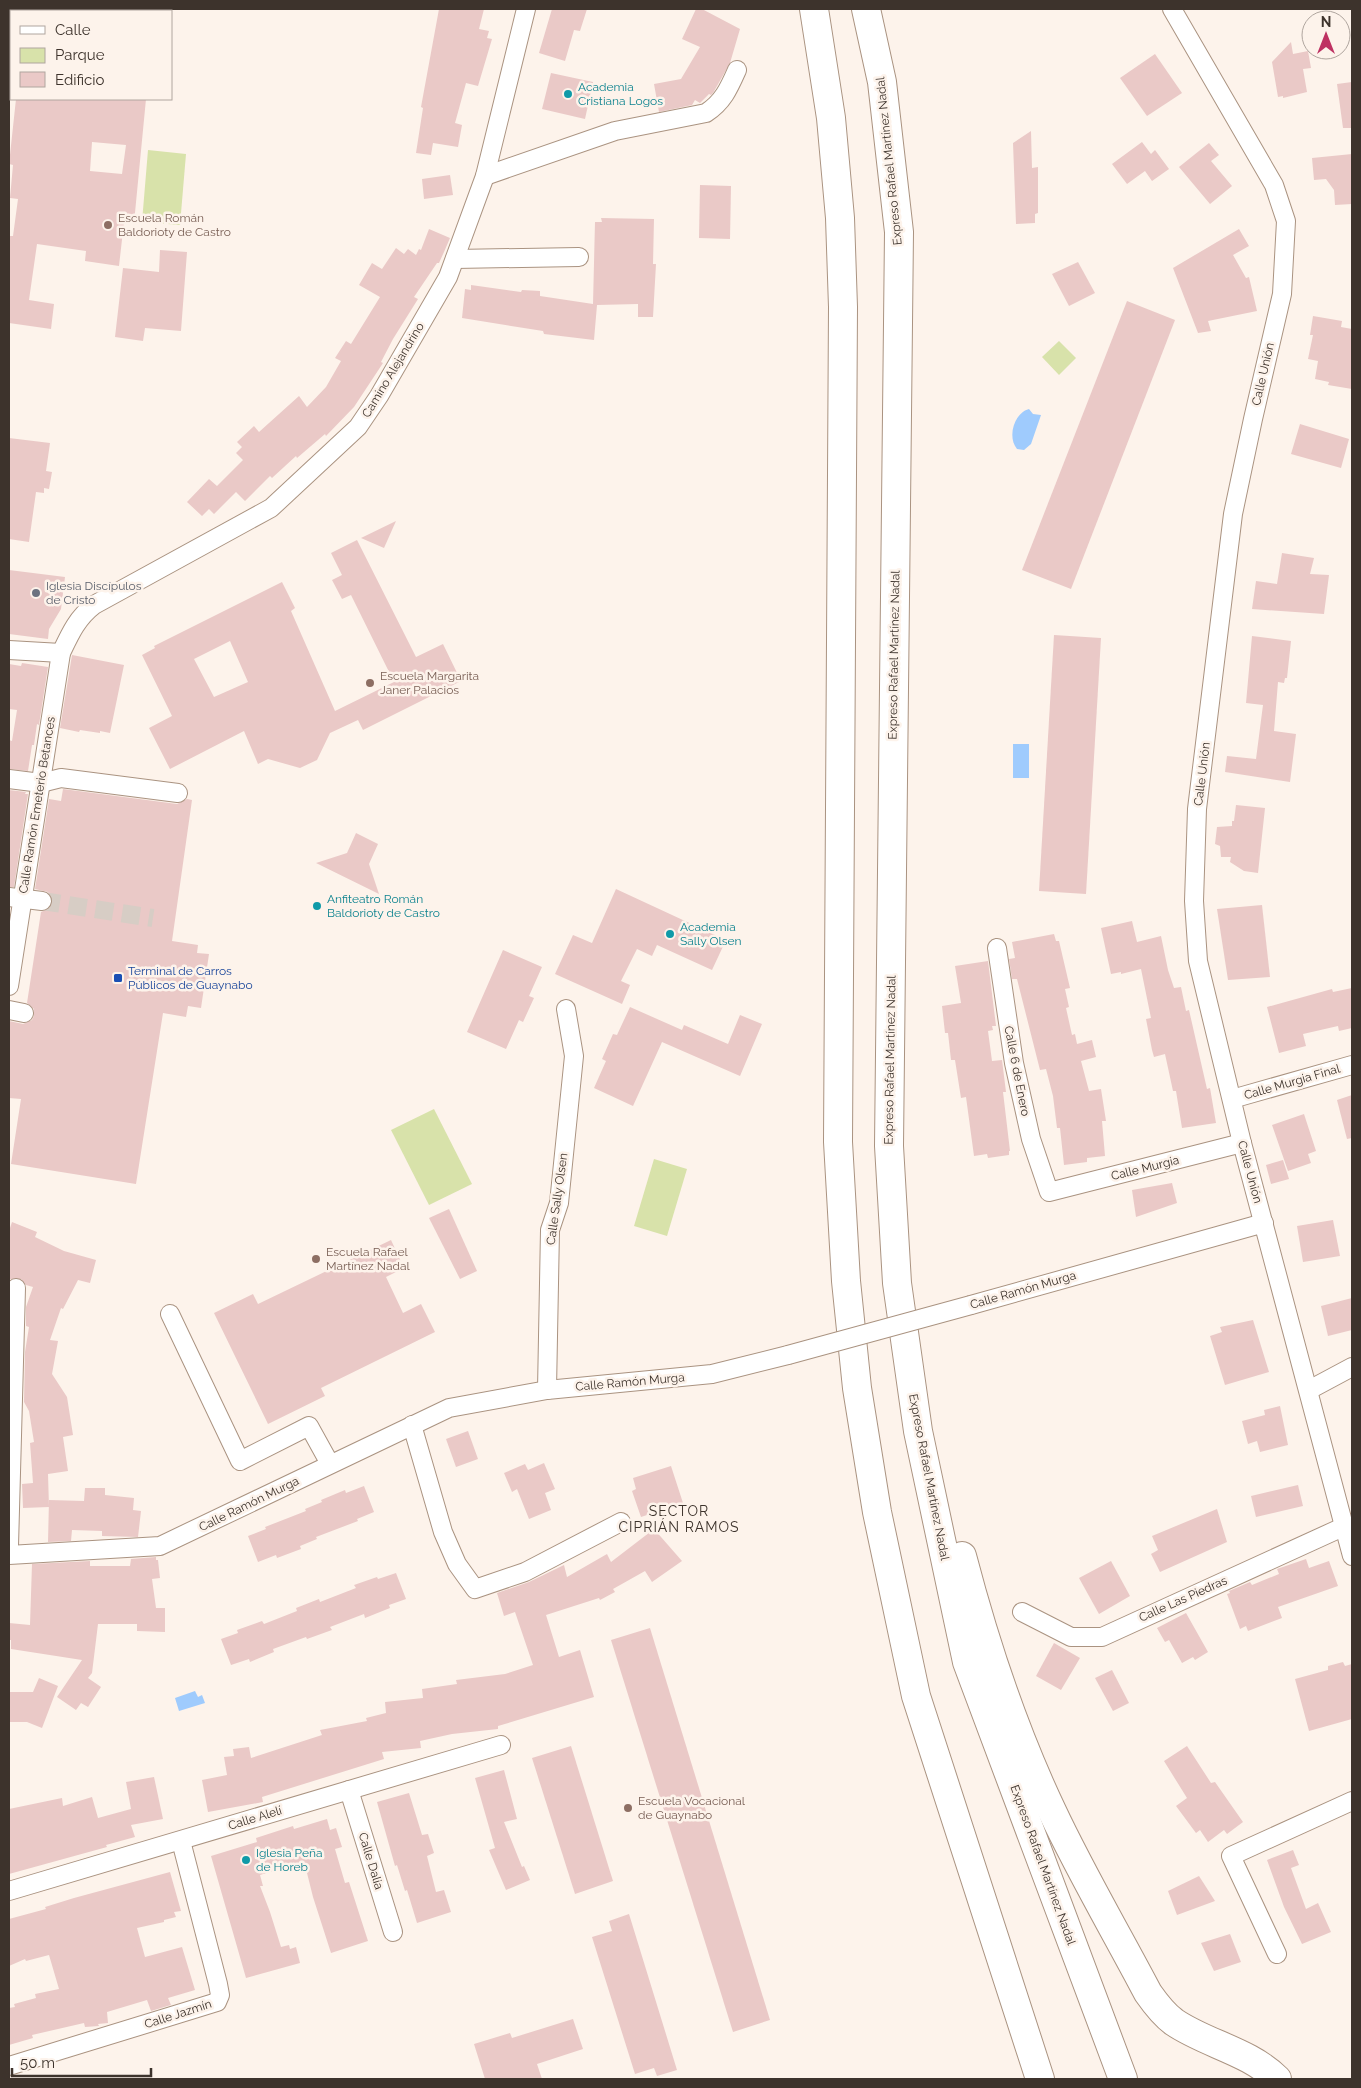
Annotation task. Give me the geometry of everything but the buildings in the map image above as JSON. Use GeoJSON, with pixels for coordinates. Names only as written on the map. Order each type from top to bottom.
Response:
{"type":"FeatureCollection","features":[{"type":"Feature","properties":{"kind":"highway"},"geometry":{"type":"LineString","coordinates":[[814,9],[831,118],[840,218],[843,297],[838,1142],[846,1280],[856,1379],[877,1512],[916,1696],[1040,2079]]}},
{"type":"Feature","properties":{"kind":"highway","name":"Expreso Rafael Martínez Nadal"},"geometry":{"type":"LineString","coordinates":[[866,9],[882,82],[899,232],[889,1146],[897,1283],[918,1431],[967,1662],[1123,2079]]}},
{"type":"Feature","properties":{"kind":"highway"},"geometry":{"type":"LineString","coordinates":[[918,1431],[956,1535],[979,1621],[997,1675],[1030,1763],[1052,1812],[1148,1993],[1157,2006],[1174,2022],[1253,2062],[1277,2079]]}},
{"type":"Feature","properties":{"kind":"street","name":"Camino Alejandrino"},"geometry":{"type":"LineString","coordinates":[[61,653],[72,628],[82,614],[94,605],[271,508],[358,427],[379,396],[448,277],[485,176],[526,9]]}},
{"type":"Feature","properties":{"kind":"street","name":"Calle Unión"},"geometry":{"type":"LineString","coordinates":[[1172,9],[1274,184],[1286,221],[1282,294],[1252,419],[1233,514],[1197,808],[1194,901],[1198,961],[1242,1144],[1352,1556]]}},
{"type":"Feature","properties":{"kind":"street"},"geometry":{"type":"LineString","coordinates":[[485,176],[615,131],[706,113],[718,106],[737,70]]}},
{"type":"Feature","properties":{"kind":"street"},"geometry":{"type":"LineString","coordinates":[[455,259],[579,257]]}},
{"type":"Feature","properties":{"kind":"street"},"geometry":{"type":"LineString","coordinates":[[9,650],[61,653]]}},
{"type":"Feature","properties":{"kind":"street","name":"Calle Ramón Emeterio Betances"},"geometry":{"type":"LineString","coordinates":[[9,986],[15,897],[41,782],[61,653]]}},
{"type":"Feature","properties":{"kind":"street"},"geometry":{"type":"LineString","coordinates":[[9,778],[41,782],[61,778],[178,793]]}},
{"type":"Feature","properties":{"kind":"street"},"geometry":{"type":"LineString","coordinates":[[15,897],[42,901]]}},
{"type":"Feature","properties":{"kind":"street","name":"Calle 6 de Enero"},"geometry":{"type":"LineString","coordinates":[[997,948],[1014,1063],[1031,1139],[1049,1192]]}},
{"type":"Feature","properties":{"kind":"street","name":"Calle Sally Olsen"},"geometry":{"type":"LineString","coordinates":[[547,1390],[550,1230],[559,1203],[574,1056],[566,1010]]}},
{"type":"Feature","properties":{"kind":"street","name":"Calle Murgia Final"},"geometry":{"type":"LineString","coordinates":[[1232,1099],[1352,1065]]}},
{"type":"Feature","properties":{"kind":"street","name":"Calle Murgia"},"geometry":{"type":"LineString","coordinates":[[1049,1192],[1242,1144]]}},
{"type":"Feature","properties":{"kind":"street","name":"Calle Ramón Murga"},"geometry":{"type":"LineString","coordinates":[[9,1555],[160,1546],[449,1408],[547,1390],[712,1374],[971,1305],[1264,1223]]}},
{"type":"Feature","properties":{"kind":"street"},"geometry":{"type":"LineString","coordinates":[[9,1546],[16,1288]]}},
{"type":"Feature","properties":{"kind":"street"},"geometry":{"type":"LineString","coordinates":[[170,1314],[240,1461],[309,1426],[330,1464]]}},
{"type":"Feature","properties":{"kind":"street"},"geometry":{"type":"LineString","coordinates":[[1309,1390],[1352,1367]]}},
{"type":"Feature","properties":{"kind":"street"},"geometry":{"type":"LineString","coordinates":[[412,1425],[443,1532],[457,1564],[475,1589],[525,1572],[621,1522]]}},
{"type":"Feature","properties":{"kind":"street","name":"Calle Las Piedras"},"geometry":{"type":"LineString","coordinates":[[1022,1612],[1071,1636],[1102,1636],[1343,1527]]}},
{"type":"Feature","properties":{"kind":"street","name":"Calle Alelí"},"geometry":{"type":"LineString","coordinates":[[9,1892],[501,1744]]}},
{"type":"Feature","properties":{"kind":"street","name":"Calle Dalia"},"geometry":{"type":"LineString","coordinates":[[348,1790],[393,1932]]}},
{"type":"Feature","properties":{"kind":"street"},"geometry":{"type":"LineString","coordinates":[[1277,1954],[1232,1856],[1352,1801]]}},
{"type":"Feature","properties":{"kind":"street","name":"Calle Jazmín"},"geometry":{"type":"LineString","coordinates":[[9,2066],[217,2002],[220,1995],[218,1984],[181,1841]]}},
{"type":"Feature","properties":{"kind":"green space"},"geometry":{"type":"Polygon","coordinates":[[[148,150],[186,154],[180,225],[142,222],[148,150]]]}},
{"type":"Feature","properties":{"kind":"green space"},"geometry":{"type":"Polygon","coordinates":[[[1059,341],[1076,358],[1059,375],[1042,357],[1059,341]]]}},
{"type":"Feature","properties":{"kind":"green space"},"geometry":{"type":"Polygon","coordinates":[[[434,1109],[472,1184],[429,1205],[391,1130],[434,1109]]]}},
{"type":"Feature","properties":{"kind":"green space"},"geometry":{"type":"Polygon","coordinates":[[[654,1159],[687,1169],[667,1236],[634,1226],[654,1159]]]}},
{"type":"Feature","properties":{"kind":"water"},"geometry":{"type":"Polygon","coordinates":[[[1029,409],[1033,414],[1041,415],[1031,444],[1024,450],[1017,449],[1012,432],[1019,415],[1029,409]]]}},
{"type":"Feature","properties":{"kind":"water"},"geometry":{"type":"Polygon","coordinates":[[[1013,744],[1029,744],[1029,778],[1013,778],[1013,744]]]}},
{"type":"Feature","properties":{"kind":"water"},"geometry":{"type":"Polygon","coordinates":[[[195,1691],[198,1697],[202,1695],[205,1703],[179,1711],[175,1698],[195,1691]]]}},
{"type":"Feature","properties":{"kind":"tunnel"},"geometry":{"type":"LineString","coordinates":[[42,901],[153,918]]}},
{"type":"Feature","properties":{"kind":"place","name":"Academia Cristiana Logos"},"geometry":{"type":"Point","coordinates":[568,94]}},
{"type":"Feature","properties":{"kind":"place","name":"Escuela Román Baldorioty de Castro"},"geometry":{"type":"Point","coordinates":[108,225]}},
{"type":"Feature","properties":{"kind":"place","name":"Iglesia Discípulos de Cristo"},"geometry":{"type":"Point","coordinates":[36,593]}},
{"type":"Feature","properties":{"kind":"place","name":"Escuela Margarita Janer Palacios"},"geometry":{"type":"Point","coordinates":[370,683]}},
{"type":"Feature","properties":{"kind":"place","name":"Anfiteatro Román Baldorioty de Castro"},"geometry":{"type":"Point","coordinates":[317,906]}},
{"type":"Feature","properties":{"kind":"place","name":"Academia Sally Olsen"},"geometry":{"type":"Point","coordinates":[670,934]}},
{"type":"Feature","properties":{"kind":"place","name":"Terminal de Carros Públicos de Guaynabo"},"geometry":{"type":"Point","coordinates":[118,978]}},
{"type":"Feature","properties":{"kind":"place","name":"Escuela Rafael Martínez Nadal"},"geometry":{"type":"Point","coordinates":[316,1259]}},
{"type":"Feature","properties":{"kind":"place","name":"Escuela Vocacional de Guaynabo"},"geometry":{"type":"Point","coordinates":[628,1808]}},
{"type":"Feature","properties":{"kind":"place","name":"Iglesia Peña de Horeb"},"geometry":{"type":"Point","coordinates":[246,1860]}},
{"type":"Feature","properties":{"kind":"district","name":"SECTOR CIPRIÁN RAMOS"},"geometry":{"type":"Point","coordinates":[679,1519]}}]}
